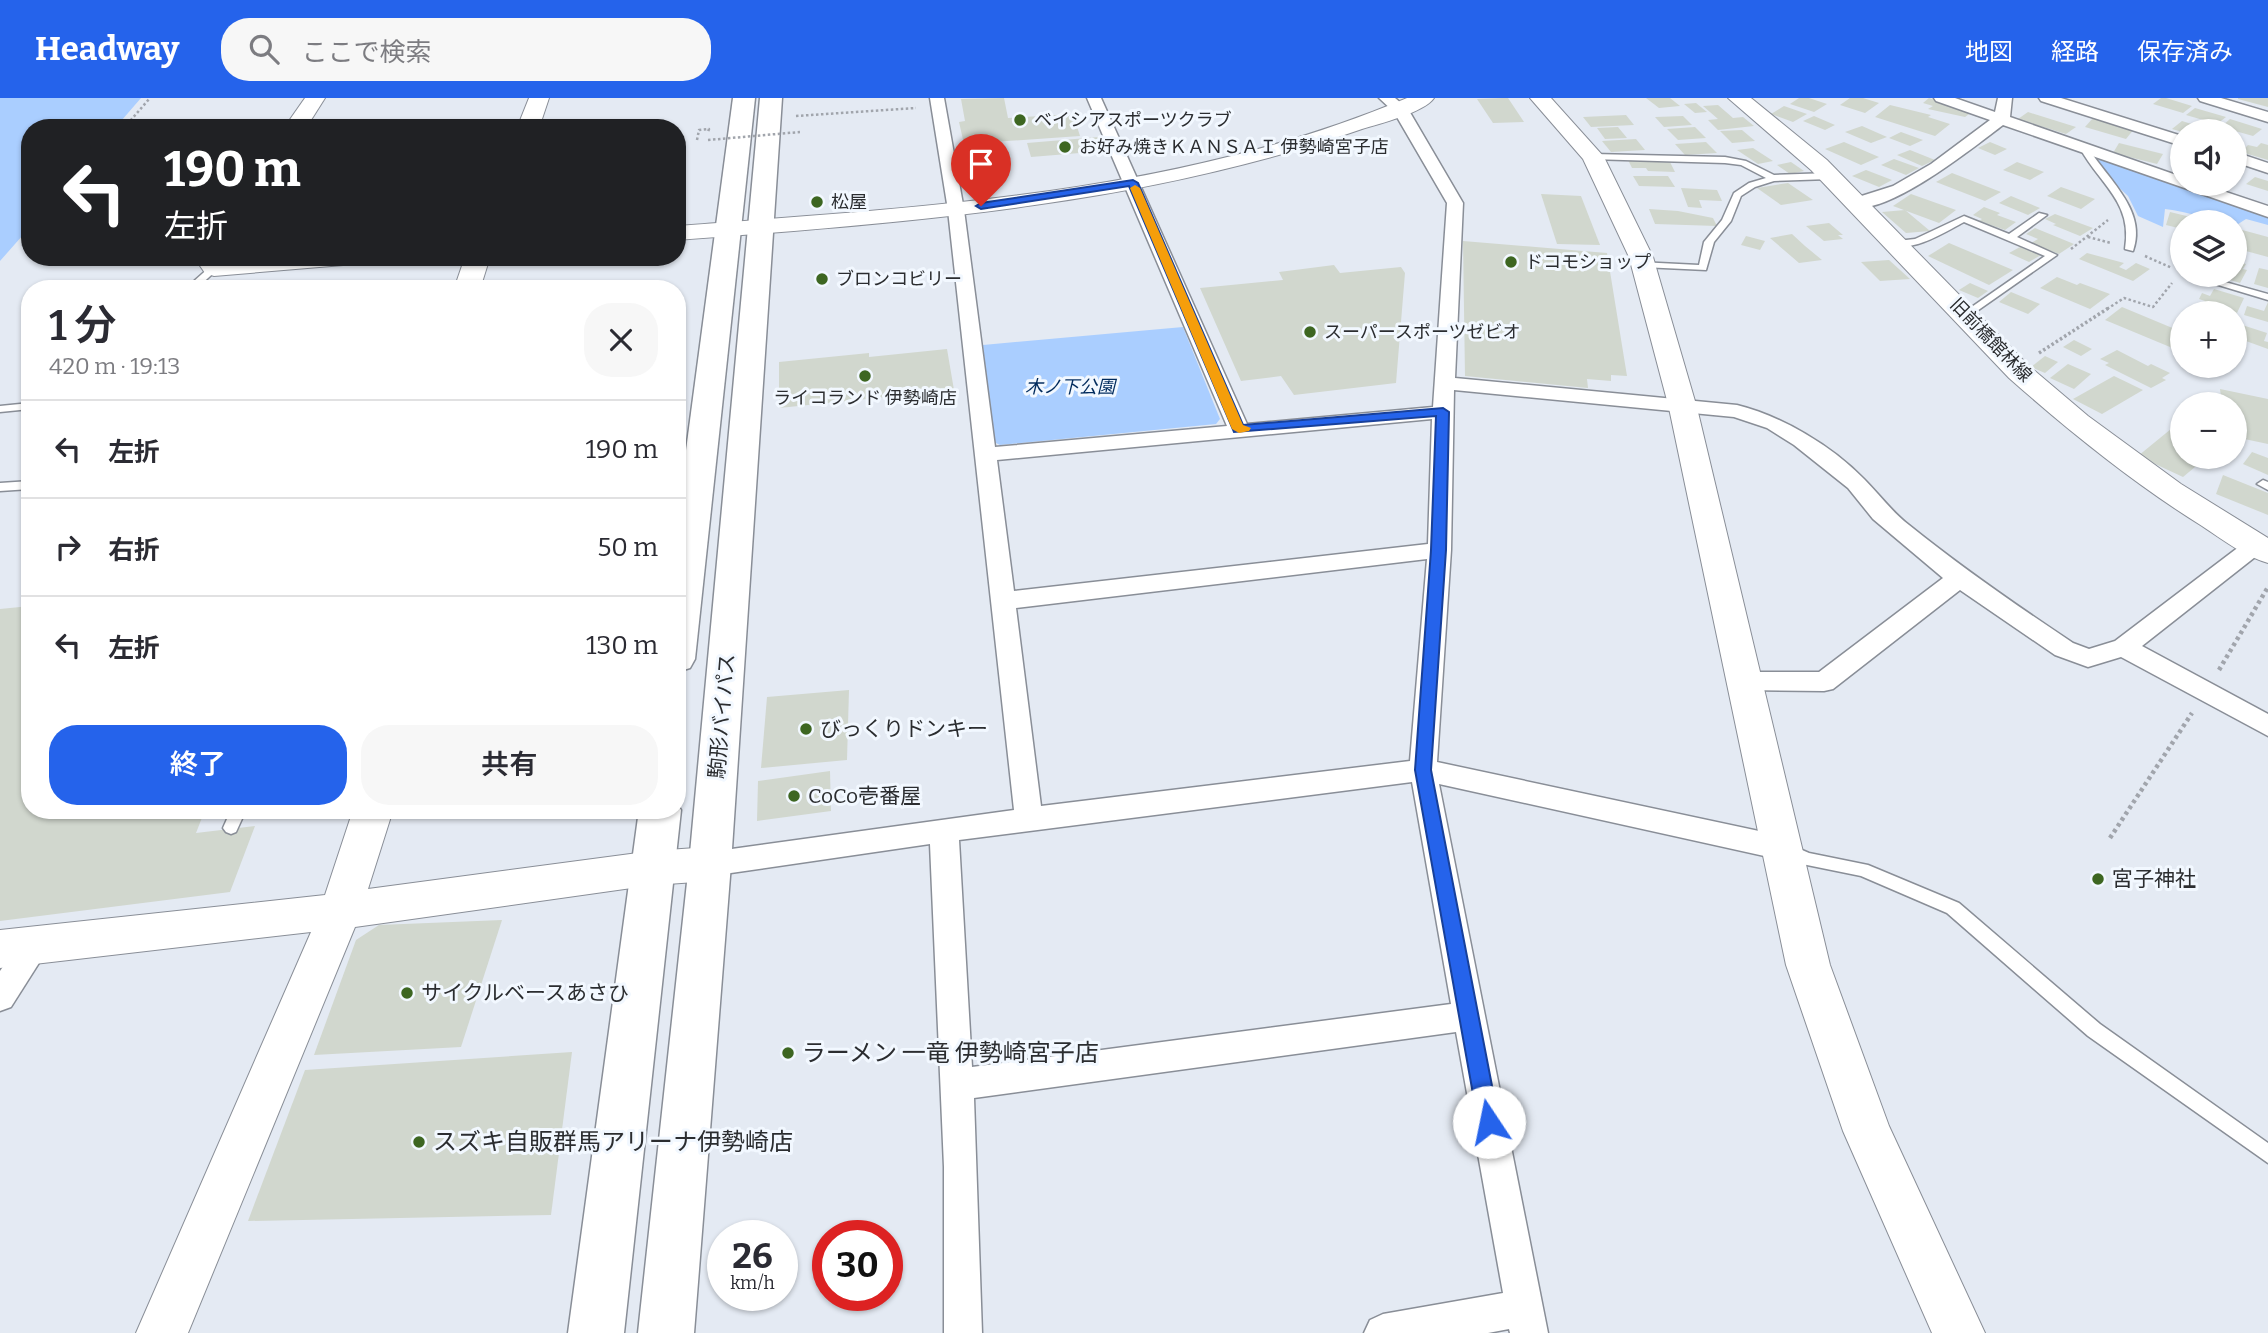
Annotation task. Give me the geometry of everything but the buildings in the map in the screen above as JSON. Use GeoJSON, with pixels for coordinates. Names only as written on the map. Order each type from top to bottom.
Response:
{"type":"FeatureCollection","features":[{"type":"Feature","properties":{"kind":"main road","name":"駒形バイパス"},"geometry":{"type":"LineString","coordinates":[[666,1333],[710,863],[745,227],[744,98]]}},
{"type":"Feature","properties":{"kind":"main road","name":"駒形バイパス"},"geometry":{"type":"LineString","coordinates":[[686,602],[745,227],[785,107]]}},
{"type":"Feature","properties":{"kind":"main road"},"geometry":{"type":"LineString","coordinates":[[596,1333],[659,819]]}},
{"type":"Feature","properties":{"kind":"street"},"geometry":{"type":"LineString","coordinates":[[301,119],[315,98]]}},
{"type":"Feature","properties":{"kind":"street"},"geometry":{"type":"LineString","coordinates":[[531,119],[539,98]]}},
{"type":"Feature","properties":{"kind":"street"},"geometry":{"type":"LineString","coordinates":[[1094,98],[1239,429]]}},
{"type":"Feature","properties":{"kind":"street"},"geometry":{"type":"LineString","coordinates":[[686,232],[956,210],[1133,183],[1212,168],[1285,148],[1393,104],[1424,98]]}},
{"type":"Feature","properties":{"kind":"street"},"geometry":{"type":"LineString","coordinates":[[1540,98],[1593,157],[1642,264],[1683,408],[1808,965],[1838,1055],[1894,1193],[1959,1333]]}},
{"type":"Feature","properties":{"kind":"street","name":"旧前橋館林線"},"geometry":{"type":"LineString","coordinates":[[1738,98],[1830,176],[2016,368],[2111,450],[2199,511],[2262,548]]}},
{"type":"Feature","properties":{"kind":"street"},"geometry":{"type":"LineString","coordinates":[[1941,98],[2170,178]]}},
{"type":"Feature","properties":{"kind":"street"},"geometry":{"type":"LineString","coordinates":[[1858,203],[1899,189],[1937,167],[2002,118],[2005,98]]}},
{"type":"Feature","properties":{"kind":"street"},"geometry":{"type":"LineString","coordinates":[[2046,98],[2170,137]]}},
{"type":"Feature","properties":{"kind":"street"},"geometry":{"type":"LineString","coordinates":[[2205,98],[2268,117]]}},
{"type":"Feature","properties":{"kind":"street"},"geometry":{"type":"LineString","coordinates":[[938,102],[956,210],[1029,821]]}},
{"type":"Feature","properties":{"kind":"street"},"geometry":{"type":"LineString","coordinates":[[1382,1333],[1526,1321],[1423,770],[1438,550],[1455,203],[1393,104]]}},
{"type":"Feature","properties":{"kind":"street"},"geometry":{"type":"LineString","coordinates":[[2247,161],[2268,168]]}},
{"type":"Feature","properties":{"kind":"street"},"geometry":{"type":"LineString","coordinates":[[2222,196],[2268,212]]}},
{"type":"Feature","properties":{"kind":"street"},"geometry":{"type":"LineString","coordinates":[[1445,383],[1683,408],[1737,411],[1783,429],[1856,483],[1881,514],[1959,578],[2064,649],[2088,658],[2124,647],[2262,548]]}},
{"type":"Feature","properties":{"kind":"street"},"geometry":{"type":"LineString","coordinates":[[984,455],[1239,429],[1443,412]]}},
{"type":"Feature","properties":{"kind":"street"},"geometry":{"type":"LineString","coordinates":[[1002,601],[1438,550]]}},
{"type":"Feature","properties":{"kind":"street"},"geometry":{"type":"LineString","coordinates":[[1743,681],[1824,682],[1959,578]]}},
{"type":"Feature","properties":{"kind":"street"},"geometry":{"type":"LineString","coordinates":[[2124,647],[2268,726]]}},
{"type":"Feature","properties":{"kind":"street"},"geometry":{"type":"LineString","coordinates":[[0,996],[18,947],[341,911],[944,830],[1423,770],[1782,848]]}},
{"type":"Feature","properties":{"kind":"street"},"geometry":{"type":"LineString","coordinates":[[162,1333],[341,911],[370,819]]}},
{"type":"Feature","properties":{"kind":"street"},"geometry":{"type":"LineString","coordinates":[[944,830],[961,1167],[963,1333]]}},
{"type":"Feature","properties":{"kind":"street"},"geometry":{"type":"LineString","coordinates":[[956,1085],[1468,1016]]}},
{"type":"Feature","properties":{"kind":"lane"},"geometry":{"type":"LineString","coordinates":[[2084,148],[2092,165],[2123,202],[2135,233],[2130,249]]}},
{"type":"Feature","properties":{"kind":"lane"},"geometry":{"type":"LineString","coordinates":[[1593,157],[1725,160],[1743,163],[1773,178]]}},
{"type":"Feature","properties":{"kind":"lane"},"geometry":{"type":"LineString","coordinates":[[1642,264],[1703,268],[1709,242],[1726,221],[1737,195],[1752,185],[1773,178],[1830,176]]}},
{"type":"Feature","properties":{"kind":"lane"},"geometry":{"type":"LineString","coordinates":[[2010,238],[2042,215]]}},
{"type":"Feature","properties":{"kind":"lane"},"geometry":{"type":"LineString","coordinates":[[1897,244],[1917,242],[1964,219],[2052,255]]}},
{"type":"Feature","properties":{"kind":"lane"},"geometry":{"type":"LineString","coordinates":[[1967,315],[2052,255]]}},
{"type":"Feature","properties":{"kind":"lane"},"geometry":{"type":"LineString","coordinates":[[198,280],[210,266]]}},
{"type":"Feature","properties":{"kind":"lane"},"geometry":{"type":"LineString","coordinates":[[2233,287],[2268,297]]}},
{"type":"Feature","properties":{"kind":"lane"},"geometry":{"type":"LineString","coordinates":[[0,409],[21,407]]}},
{"type":"Feature","properties":{"kind":"lane"},"geometry":{"type":"LineString","coordinates":[[0,488],[21,486]]}},
{"type":"Feature","properties":{"kind":"lane"},"geometry":{"type":"LineString","coordinates":[[231,828],[235,819]]}},
{"type":"Feature","properties":{"kind":"lane"},"geometry":{"type":"LineString","coordinates":[[1782,848],[1807,859],[1863,870],[1953,908],[2094,1030],[2268,1154]]}},
{"type":"Feature","properties":{"kind":"path"},"geometry":{"type":"LineString","coordinates":[[132,119],[150,98]]}},
{"type":"Feature","properties":{"kind":"path"},"geometry":{"type":"LineString","coordinates":[[785,107],[938,102]]}},
{"type":"Feature","properties":{"kind":"path"},"geometry":{"type":"LineString","coordinates":[[696,140],[699,130],[709,129],[708,139],[800,132]]}},
{"type":"Feature","properties":{"kind":"path"},"geometry":{"type":"LineString","coordinates":[[2052,255],[2060,257],[2103,226],[2123,202]]}},
{"type":"Feature","properties":{"kind":"path"},"geometry":{"type":"LineString","coordinates":[[2088,237],[2130,249],[2170,267]]}},
{"type":"Feature","properties":{"kind":"path"},"geometry":{"type":"LineString","coordinates":[[2016,368],[2124,298],[2153,307],[2171,287]]}},
{"type":"Feature","properties":{"kind":"green space"},"geometry":{"type":"Polygon","coordinates":[[[0,98],[141,98],[123,119],[21,119],[21,237],[0,261],[0,98]]]}},
{"type":"Feature","properties":{"kind":"green space"},"geometry":{"type":"Polygon","coordinates":[[[2100,159],[2170,183],[2170,196],[2207,196],[2268,217],[2268,225],[2247,219],[2247,210],[2165,209],[2163,227],[2138,216],[2128,196],[2095,165],[2100,159]]]}},
{"type":"Feature","properties":{"kind":"green space","name":"木ノ下公園"},"geometry":{"type":"Polygon","coordinates":[[[1183,327],[1220,419],[1216,424],[1000,445],[994,442],[983,345],[1183,327]]]}},
{"type":"Feature","properties":{"kind":"slow traffic"},"geometry":{"type":"LineString","coordinates":[[1135,188],[1239,429],[1245,428]]}},
{"type":"Feature","properties":{"kind":"place","name":"ベイシアスポーツクラブ"},"geometry":{"type":"Point","coordinates":[1020,120]}},
{"type":"Feature","properties":{"kind":"place","name":"お好み焼きＫＡＮＳＡＩ 伊勢崎宮子店"},"geometry":{"type":"Point","coordinates":[1065,147]}},
{"type":"Feature","properties":{"kind":"place","name":"松屋"},"geometry":{"type":"Point","coordinates":[817,202]}},
{"type":"Feature","properties":{"kind":"place","name":"ドコモショップ"},"geometry":{"type":"Point","coordinates":[1511,262]}},
{"type":"Feature","properties":{"kind":"place","name":"ブロンコビリー"},"geometry":{"type":"Point","coordinates":[822,279]}},
{"type":"Feature","properties":{"kind":"place","name":"スーパースポーツゼビオ"},"geometry":{"type":"Point","coordinates":[1310,332]}},
{"type":"Feature","properties":{"kind":"place","name":"ライコランド 伊勢崎店"},"geometry":{"type":"Point","coordinates":[865,376]}},
{"type":"Feature","properties":{"kind":"place","name":"びっくりドンキー"},"geometry":{"type":"Point","coordinates":[806,729]}},
{"type":"Feature","properties":{"kind":"place","name":"CoCo壱番屋"},"geometry":{"type":"Point","coordinates":[794,796]}},
{"type":"Feature","properties":{"kind":"place","name":"宮子神社"},"geometry":{"type":"Point","coordinates":[2098,879]}},
{"type":"Feature","properties":{"kind":"place","name":"サイクルベースあさひ"},"geometry":{"type":"Point","coordinates":[407,993]}},
{"type":"Feature","properties":{"kind":"place","name":"ラーメン 一竜 伊勢崎宮子店"},"geometry":{"type":"Point","coordinates":[788,1053]}},
{"type":"Feature","properties":{"kind":"place","name":"スズキ自販群馬アリーナ伊勢崎店"},"geometry":{"type":"Point","coordinates":[419,1142]}},
{"type":"Feature","properties":{"kind":"route"},"geometry":{"type":"LineString","coordinates":[[981,206],[1133,183],[1239,429],[1443,412],[1438,550],[1423,770],[1489,1122]]}}]}
